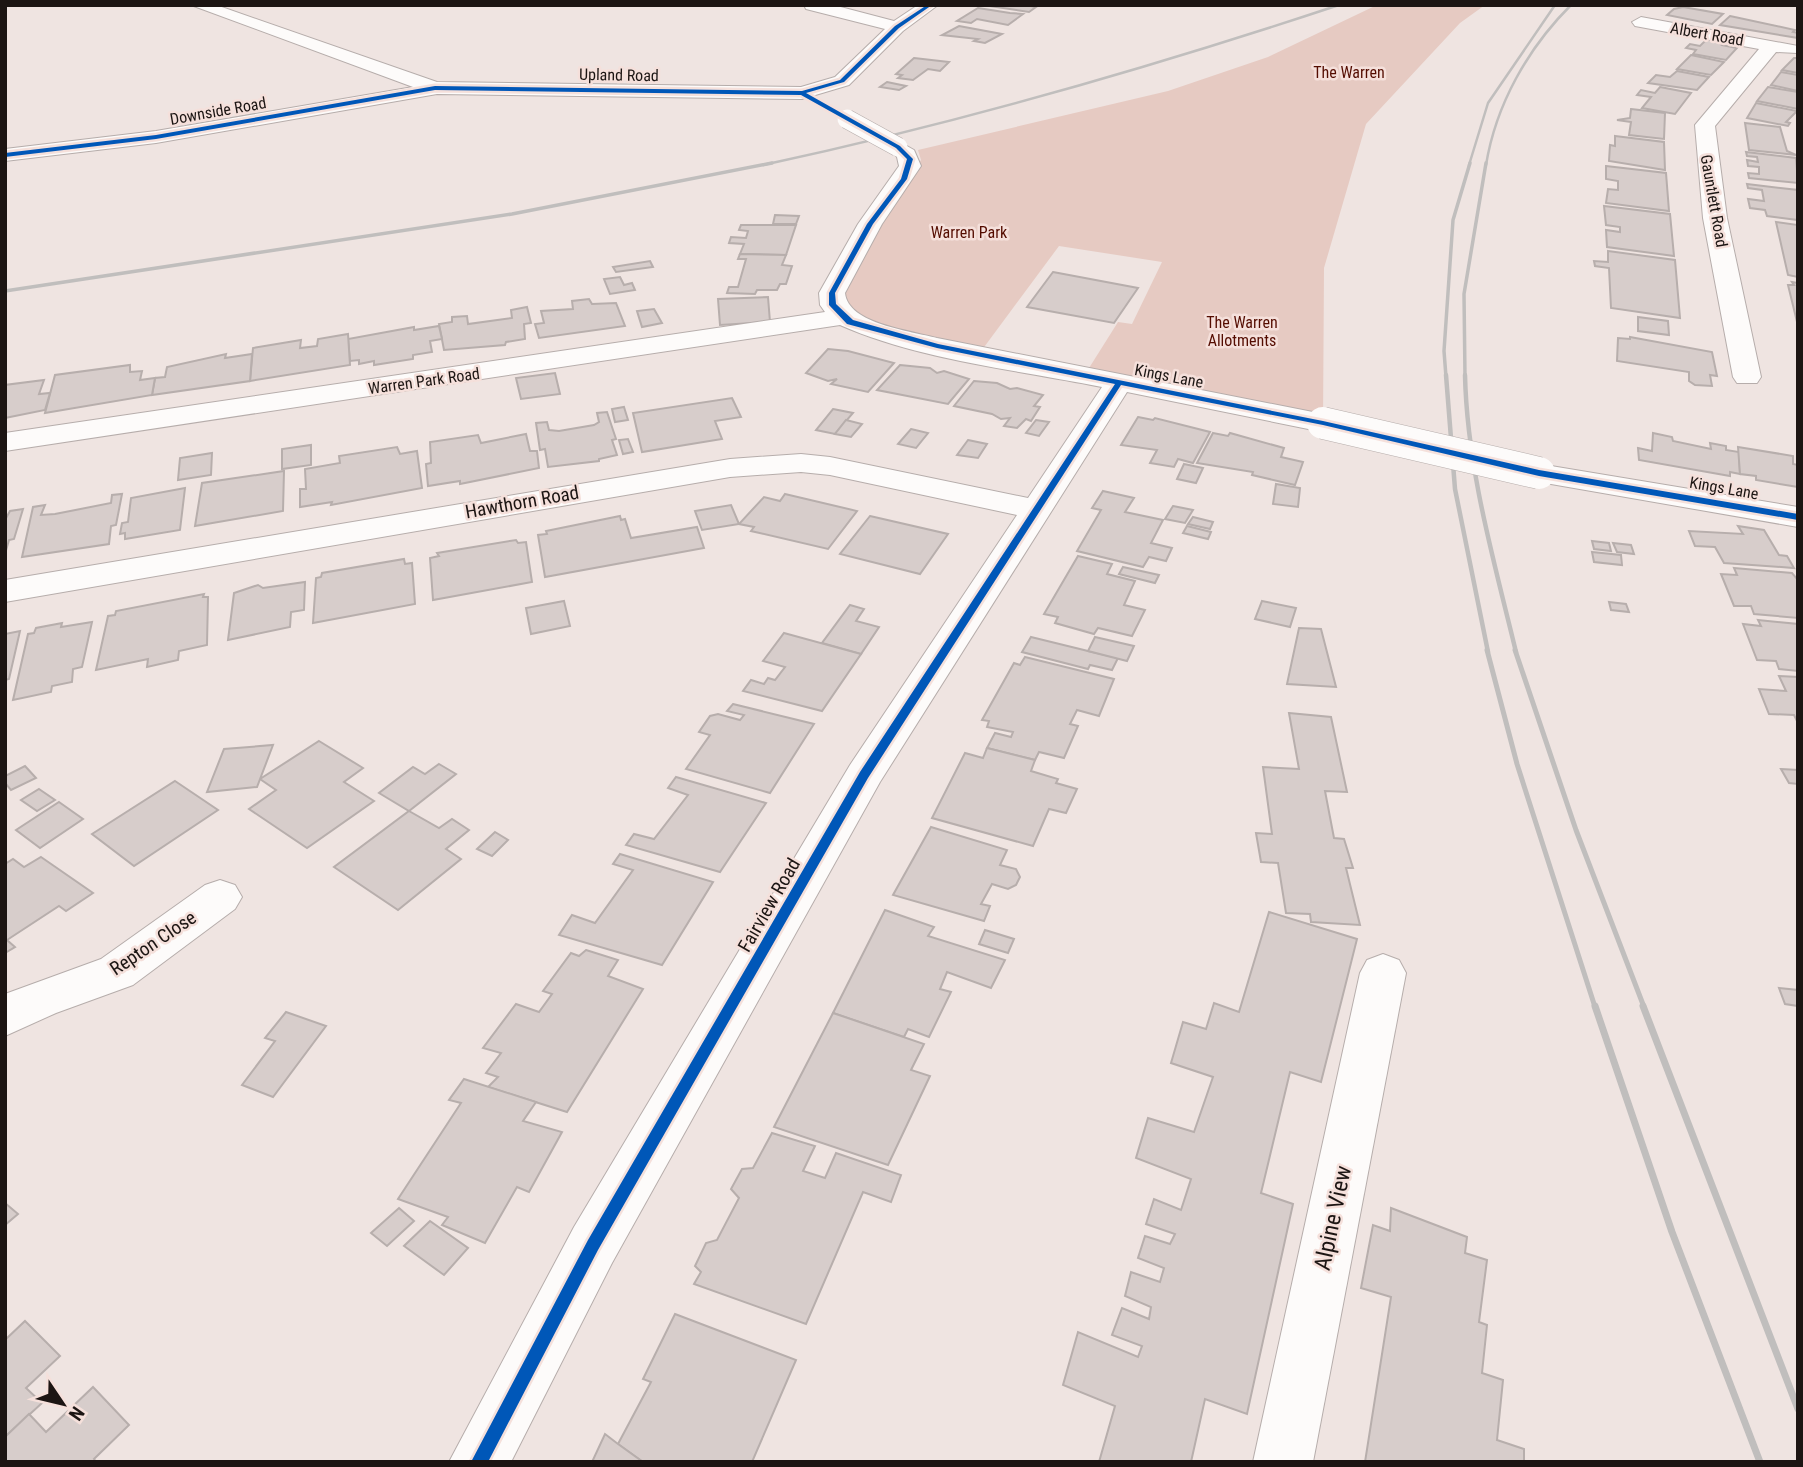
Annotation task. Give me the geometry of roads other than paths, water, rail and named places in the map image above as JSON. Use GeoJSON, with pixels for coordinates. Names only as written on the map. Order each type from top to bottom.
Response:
{"type":"FeatureCollection","features":[{"type":"Feature","properties":{"kind":"street","name":"Upland Road"},"geometry":{"type":"LineString","coordinates":[[199,5],[435,88],[802,93]]}},
{"type":"Feature","properties":{"kind":"street"},"geometry":{"type":"LineString","coordinates":[[811,5],[897,27]]}},
{"type":"Feature","properties":{"kind":"street"},"geometry":{"type":"LineString","coordinates":[[802,93],[842,81],[897,27],[930,5]]}},
{"type":"Feature","properties":{"kind":"street","name":"Albert Road"},"geometry":{"type":"LineString","coordinates":[[1660,5],[1642,22],[1798,50]]}},
{"type":"Feature","properties":{"kind":"street","name":"Gauntlett Road"},"geometry":{"type":"LineString","coordinates":[[1747,377],[1715,218],[1704,142],[1705,125],[1771,46]]}},
{"type":"Feature","properties":{"kind":"street","name":"Downside Road"},"geometry":{"type":"LineString","coordinates":[[5,155],[156,137],[435,88]]}},
{"type":"Feature","properties":{"kind":"street"},"geometry":{"type":"LineString","coordinates":[[802,93],[898,147],[907,154],[910,166],[870,224],[832,293],[833,305],[843,317]]}},
{"type":"Feature","properties":{"kind":"street","name":"Kings Lane"},"geometry":{"type":"LineString","coordinates":[[843,317],[873,330],[937,346],[1322,423],[1539,473],[1798,517]]}},
{"type":"Feature","properties":{"kind":"street","name":"Warren Park Road"},"geometry":{"type":"LineString","coordinates":[[5,442],[843,317]]}},
{"type":"Feature","properties":{"kind":"street","name":"Fairview Road"},"geometry":{"type":"LineString","coordinates":[[480,1462],[593,1245],[864,775],[1119,383]]}},
{"type":"Feature","properties":{"kind":"street","name":"Hawthorn Road"},"geometry":{"type":"LineString","coordinates":[[5,592],[730,468],[801,463],[830,466],[1038,510]]}},
{"type":"Feature","properties":{"kind":"street","name":"Repton Close"},"geometry":{"type":"LineString","coordinates":[[5,1016],[40,999],[117,972],[220,897]]}},
{"type":"Feature","properties":{"kind":"street","name":"Alpine View"},"geometry":{"type":"LineString","coordinates":[[1283,1462],[1383,974]]}},
{"type":"Feature","properties":{"kind":"railway"},"geometry":{"type":"LineString","coordinates":[[763,165],[981,113],[1196,51],[1339,5]]}},
{"type":"Feature","properties":{"kind":"railway"},"geometry":{"type":"LineString","coordinates":[[1469,165],[1488,103],[1555,5]]}},
{"type":"Feature","properties":{"kind":"railway"},"geometry":{"type":"LineString","coordinates":[[1486,165],[1497,120],[1516,78],[1541,40],[1571,5]]}},
{"type":"Feature","properties":{"kind":"railway"},"geometry":{"type":"LineString","coordinates":[[5,291],[512,214],[772,163]]}},
{"type":"Feature","properties":{"kind":"railway"},"geometry":{"type":"LineString","coordinates":[[1446,377],[1444,351],[1453,220],[1470,163]]}},
{"type":"Feature","properties":{"kind":"railway"},"geometry":{"type":"LineString","coordinates":[[1465,377],[1464,294],[1486,163]]}},
{"type":"Feature","properties":{"kind":"railway"},"geometry":{"type":"LineString","coordinates":[[1446,375],[1455,489],[1488,652]]}},
{"type":"Feature","properties":{"kind":"railway"},"geometry":{"type":"LineString","coordinates":[[1465,375],[1476,480],[1516,652]]}},
{"type":"Feature","properties":{"kind":"railway"},"geometry":{"type":"LineString","coordinates":[[1487,650],[1517,764],[1595,1007]]}},
{"type":"Feature","properties":{"kind":"railway"},"geometry":{"type":"LineString","coordinates":[[1515,650],[1576,830],[1644,1007]]}},
{"type":"Feature","properties":{"kind":"railway"},"geometry":{"type":"LineString","coordinates":[[1595,1006],[1672,1232],[1760,1462]]}},
{"type":"Feature","properties":{"kind":"railway"},"geometry":{"type":"LineString","coordinates":[[1643,1006],[1798,1409]]}},
{"type":"Feature","properties":{"kind":"park label","name":"The Warren"},"geometry":{"type":"Point","coordinates":[1349,72]}},
{"type":"Feature","properties":{"kind":"park label","name":"Warren Park"},"geometry":{"type":"Point","coordinates":[969,232]}},
{"type":"Feature","properties":{"kind":"park label","name":"The Warren Allotments"},"geometry":{"type":"Point","coordinates":[1242,331]}}]}
